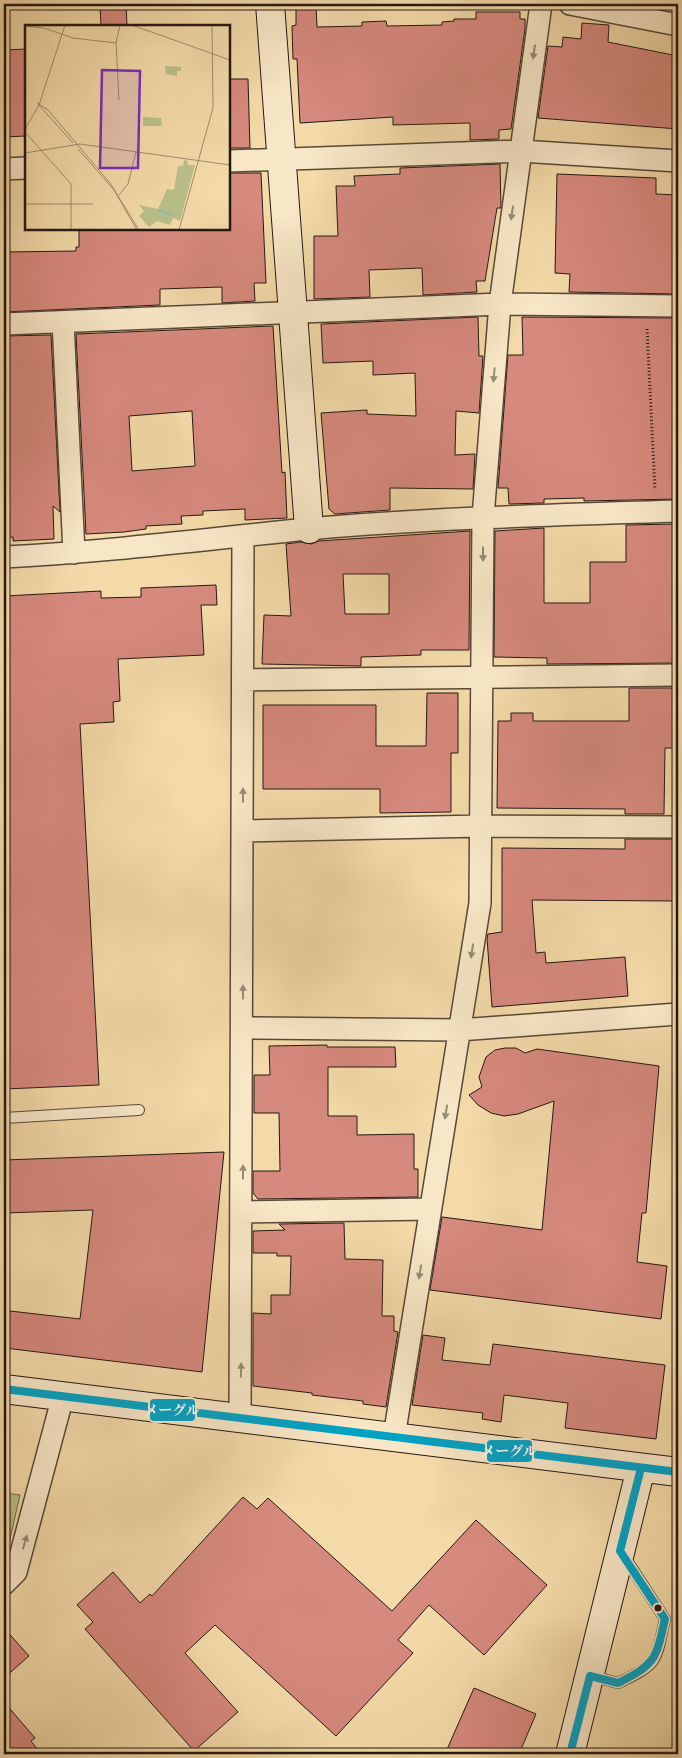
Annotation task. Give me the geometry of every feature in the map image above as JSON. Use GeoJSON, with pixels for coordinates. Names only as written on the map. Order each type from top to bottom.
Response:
{"type":"FeatureCollection","features":[{"type":"Feature","properties":{"kind":"street"},"geometry":{"type":"LineString","coordinates":[[270,4],[309,529]]}},
{"type":"Feature","properties":{"kind":"street"},"geometry":{"type":"LineString","coordinates":[[394,1437],[480,903],[483,517],[500,304],[540,4]]}},
{"type":"Feature","properties":{"kind":"street"},"geometry":{"type":"LineString","coordinates":[[570,4],[678,25]]}},
{"type":"Feature","properties":{"kind":"street"},"geometry":{"type":"LineString","coordinates":[[230,161],[521,151],[678,161]]}},
{"type":"Feature","properties":{"kind":"street"},"geometry":{"type":"LineString","coordinates":[[4,169],[25,168]]}},
{"type":"Feature","properties":{"kind":"street"},"geometry":{"type":"LineString","coordinates":[[4,324],[293,314],[500,304],[678,306]]}},
{"type":"Feature","properties":{"kind":"street"},"geometry":{"type":"LineString","coordinates":[[63,322],[74,553]]}},
{"type":"Feature","properties":{"kind":"street"},"geometry":{"type":"LineString","coordinates":[[4,557],[74,553],[309,529],[483,517],[678,511]]}},
{"type":"Feature","properties":{"kind":"street"},"geometry":{"type":"LineString","coordinates":[[240,1418],[243,1212],[243,536]]}},
{"type":"Feature","properties":{"kind":"street"},"geometry":{"type":"LineString","coordinates":[[243,680],[678,675]]}},
{"type":"Feature","properties":{"kind":"street"},"geometry":{"type":"LineString","coordinates":[[243,831],[480,826],[678,827]]}},
{"type":"Feature","properties":{"kind":"street"},"geometry":{"type":"LineString","coordinates":[[243,1028],[459,1030],[678,1014]]}},
{"type":"Feature","properties":{"kind":"street"},"geometry":{"type":"LineString","coordinates":[[243,1212],[430,1209]]}},
{"type":"Feature","properties":{"kind":"street"},"geometry":{"type":"LineString","coordinates":[[4,1389],[678,1472]]}},
{"type":"Feature","properties":{"kind":"street"},"geometry":{"type":"LineString","coordinates":[[4,1584],[16,1572],[63,1396]]}},
{"type":"Feature","properties":{"kind":"street"},"geometry":{"type":"LineString","coordinates":[[570,1754],[640,1468]]}},
{"type":"Feature","properties":{"kind":"lane"},"geometry":{"type":"LineString","coordinates":[[4,1118],[139,1110]]}},
{"type":"Feature","properties":{"kind":"lane"},"geometry":{"type":"LineString","coordinates":[[590,1676],[618,1684],[644,1671],[656,1660],[665,1619],[620,1551]]}},
{"type":"Feature","properties":{"kind":"path"},"geometry":{"type":"LineString","coordinates":[[646,306],[656,512]]}},
{"type":"Feature","properties":{"kind":"green space"},"geometry":{"type":"Polygon","coordinates":[[[4,1493],[20,1495],[4,1565],[4,1493]]]}},
{"type":"Feature","properties":{"kind":"building"},"geometry":{"type":"Polygon","coordinates":[[[126,4],[127,25],[101,25],[100,5],[126,4]]]}},
{"type":"Feature","properties":{"kind":"building"},"geometry":{"type":"Polygon","coordinates":[[[296,5],[316,5],[317,27],[362,26],[362,22],[386,21],[387,26],[442,25],[442,22],[454,21],[454,19],[476,19],[476,12],[520,12],[520,19],[525,19],[525,29],[511,129],[499,130],[499,139],[470,140],[470,123],[393,125],[393,117],[300,123],[297,59],[293,59],[292,26],[296,25],[296,5]]]}},
{"type":"Feature","properties":{"kind":"building"},"geometry":{"type":"Polygon","coordinates":[[[582,23],[609,25],[608,42],[678,56],[678,129],[538,118],[548,46],[562,47],[563,37],[581,39],[582,23]]]}},
{"type":"Feature","properties":{"kind":"building"},"geometry":{"type":"Polygon","coordinates":[[[25,49],[25,136],[4,137],[4,50],[25,49]]]}},
{"type":"Feature","properties":{"kind":"building"},"geometry":{"type":"Polygon","coordinates":[[[230,79],[248,79],[250,148],[230,148],[230,79]]]}},
{"type":"Feature","properties":{"kind":"building"},"geometry":{"type":"Polygon","coordinates":[[[500,164],[501,208],[497,208],[485,281],[476,281],[477,292],[423,295],[422,268],[369,270],[370,297],[314,299],[314,236],[338,236],[336,186],[355,186],[354,176],[400,174],[400,168],[500,164]]]}},
{"type":"Feature","properties":{"kind":"building"},"geometry":{"type":"Polygon","coordinates":[[[230,173],[261,173],[266,283],[254,283],[255,301],[222,303],[222,287],[160,289],[160,305],[4,312],[4,252],[76,251],[76,247],[79,247],[79,230],[230,230],[230,173]]]}},
{"type":"Feature","properties":{"kind":"building"},"geometry":{"type":"Polygon","coordinates":[[[557,174],[656,178],[656,194],[678,195],[678,294],[569,292],[570,274],[555,273],[557,174]]]}},
{"type":"Feature","properties":{"kind":"building"},"geometry":{"type":"Polygon","coordinates":[[[478,317],[479,356],[483,356],[479,413],[456,411],[455,455],[475,454],[473,489],[390,488],[390,510],[335,514],[329,509],[321,413],[367,410],[367,414],[416,416],[415,373],[373,375],[373,361],[323,363],[321,324],[478,317]]]}},
{"type":"Feature","properties":{"kind":"building"},"geometry":{"type":"Polygon","coordinates":[[[522,317],[678,318],[678,499],[584,501],[584,498],[544,499],[544,503],[509,504],[508,488],[498,488],[508,355],[523,355],[522,317]]]}},
{"type":"Feature","properties":{"kind":"building"},"geometry":{"type":"Polygon","coordinates":[[[273,326],[282,473],[285,472],[287,518],[245,520],[245,509],[203,511],[203,515],[181,516],[182,524],[146,526],[146,529],[124,532],[86,534],[76,334],[273,326]],[[192,411],[129,416],[132,471],[195,466],[192,411]]]}},
{"type":"Feature","properties":{"kind":"building"},"geometry":{"type":"Polygon","coordinates":[[[51,335],[60,512],[53,506],[54,539],[13,541],[13,537],[4,538],[4,336],[51,335]]]}},
{"type":"Feature","properties":{"kind":"building"},"geometry":{"type":"Polygon","coordinates":[[[678,524],[678,663],[547,664],[547,658],[494,657],[495,531],[544,528],[544,603],[590,603],[590,562],[626,562],[626,525],[678,524]]]}},
{"type":"Feature","properties":{"kind":"building"},"geometry":{"type":"Polygon","coordinates":[[[470,531],[469,650],[421,650],[421,655],[361,657],[361,666],[262,664],[264,615],[291,616],[286,544],[301,542],[311,544],[319,541],[470,531]],[[343,574],[345,614],[389,614],[389,574],[343,574]]]}},
{"type":"Feature","properties":{"kind":"building"},"geometry":{"type":"Polygon","coordinates":[[[216,585],[217,605],[201,605],[204,655],[118,659],[120,701],[113,702],[114,722],[80,724],[99,1085],[4,1089],[4,596],[101,591],[101,598],[141,597],[141,588],[216,585]]]}},
{"type":"Feature","properties":{"kind":"building"},"geometry":{"type":"Polygon","coordinates":[[[629,688],[678,688],[678,748],[665,748],[664,814],[625,814],[625,809],[497,808],[498,721],[511,721],[511,713],[533,713],[533,721],[629,721],[629,688]]]}},
{"type":"Feature","properties":{"kind":"building"},"geometry":{"type":"Polygon","coordinates":[[[427,693],[458,693],[458,753],[451,753],[451,812],[380,813],[380,789],[263,789],[263,705],[376,705],[376,746],[426,746],[427,693]]]}},
{"type":"Feature","properties":{"kind":"building"},"geometry":{"type":"Polygon","coordinates":[[[625,839],[678,839],[678,896],[675,896],[675,901],[532,900],[536,953],[545,952],[546,963],[625,957],[628,996],[492,1007],[487,938],[488,934],[502,932],[502,848],[625,849],[625,839]]]}},
{"type":"Feature","properties":{"kind":"building"},"geometry":{"type":"Polygon","coordinates":[[[327,1045],[327,1047],[395,1047],[396,1067],[328,1067],[328,1116],[357,1116],[357,1135],[414,1134],[414,1169],[418,1169],[418,1197],[258,1199],[253,1193],[253,1171],[280,1171],[279,1113],[254,1113],[254,1075],[270,1075],[269,1046],[327,1045]]]}},
{"type":"Feature","properties":{"kind":"building"},"geometry":{"type":"Polygon","coordinates":[[[516,1048],[525,1053],[537,1049],[659,1066],[646,1213],[642,1213],[637,1262],[667,1266],[661,1319],[430,1290],[442,1217],[542,1230],[554,1101],[518,1114],[504,1116],[491,1113],[478,1105],[469,1095],[482,1087],[479,1077],[486,1057],[495,1050],[516,1048]]]}},
{"type":"Feature","properties":{"kind":"building"},"geometry":{"type":"Polygon","coordinates":[[[224,1152],[202,1372],[5,1348],[10,1311],[80,1319],[93,1210],[4,1213],[4,1160],[224,1152]]]}},
{"type":"Feature","properties":{"kind":"building"},"geometry":{"type":"Polygon","coordinates":[[[344,1223],[345,1259],[383,1260],[382,1316],[394,1316],[394,1331],[398,1332],[386,1407],[363,1404],[363,1401],[253,1386],[253,1313],[271,1314],[271,1295],[290,1295],[291,1256],[277,1256],[277,1253],[253,1253],[253,1231],[285,1230],[279,1224],[344,1223]]]}},
{"type":"Feature","properties":{"kind":"building"},"geometry":{"type":"Polygon","coordinates":[[[423,1335],[445,1338],[442,1360],[490,1365],[493,1344],[665,1365],[656,1439],[565,1428],[568,1403],[504,1395],[501,1422],[482,1419],[483,1413],[412,1405],[423,1335]]]}},
{"type":"Feature","properties":{"kind":"building"},"geometry":{"type":"Polygon","coordinates":[[[243,1497],[257,1509],[268,1498],[392,1611],[476,1520],[547,1585],[484,1655],[429,1605],[398,1640],[413,1653],[336,1736],[215,1625],[185,1653],[238,1712],[194,1751],[85,1629],[93,1622],[77,1605],[113,1572],[140,1603],[150,1594],[152,1596],[243,1497]]]}},
{"type":"Feature","properties":{"kind":"building"},"geometry":{"type":"Polygon","coordinates":[[[4,1628],[29,1656],[4,1678],[4,1628]]]}},
{"type":"Feature","properties":{"kind":"building"},"geometry":{"type":"Polygon","coordinates":[[[474,1688],[536,1714],[519,1754],[445,1754],[474,1688]]]}},
{"type":"Feature","properties":{"kind":"building"},"geometry":{"type":"Polygon","coordinates":[[[4,1702],[35,1738],[31,1741],[41,1754],[4,1754],[4,1702]]]}},
{"type":"Feature","properties":{"kind":"transit line","name":"メーグル"},"geometry":{"type":"LineString","coordinates":[[4,1389],[678,1472]]}},
{"type":"Feature","properties":{"kind":"transit line","name":"メーグル"},"geometry":{"type":"LineString","coordinates":[[590,1676],[618,1683],[640,1671],[656,1652],[662,1632],[665,1619],[620,1551],[641,1468]]}},
{"type":"Feature","properties":{"kind":"transit line","name":"メーグル"},"geometry":{"type":"LineString","coordinates":[[570,1754],[590,1676]]}}]}
